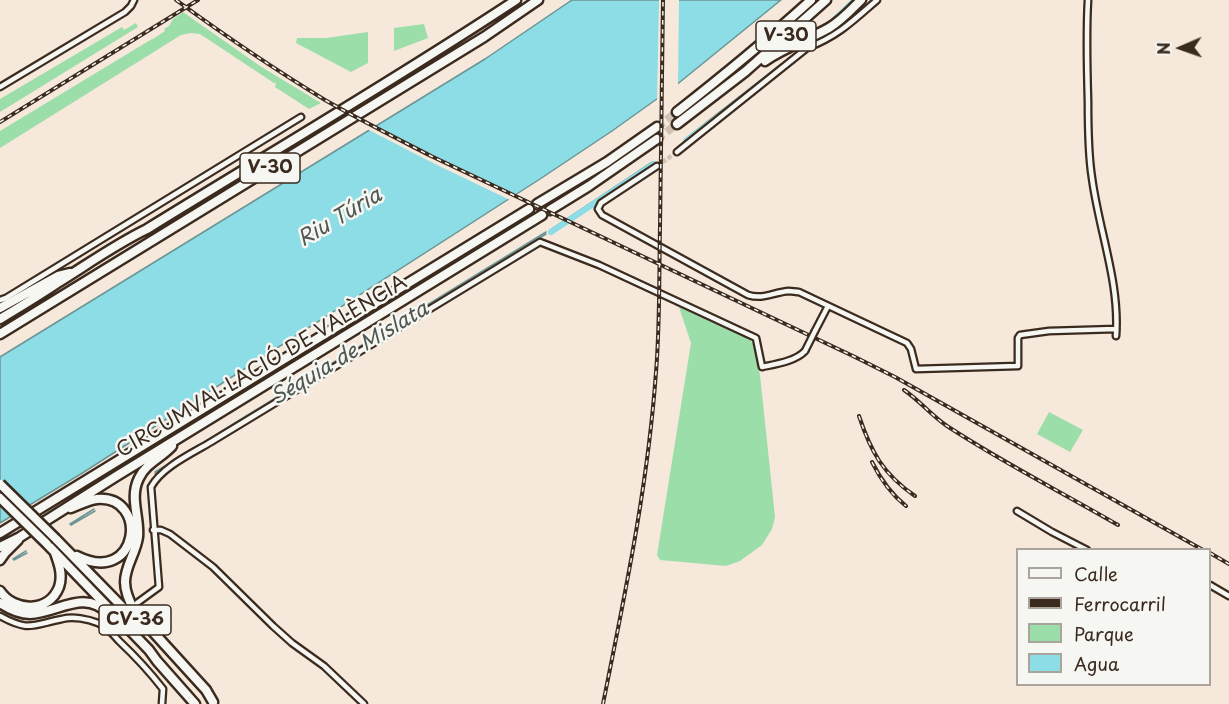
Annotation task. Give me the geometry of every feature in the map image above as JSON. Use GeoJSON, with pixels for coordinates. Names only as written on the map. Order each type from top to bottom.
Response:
{"type":"FeatureCollection","features":[{"type":"Feature","properties":{"kind":"highway","name":"V-30"},"geometry":{"type":"LineString","coordinates":[[0,319],[73,272],[338,113],[516,0]]}},
{"type":"Feature","properties":{"kind":"highway","name":"V-30"},"geometry":{"type":"LineString","coordinates":[[0,334],[484,37],[538,0]]}},
{"type":"Feature","properties":{"kind":"highway","name":"V-30"},"geometry":{"type":"LineString","coordinates":[[677,112],[739,64],[811,0]]}},
{"type":"Feature","properties":{"kind":"highway","name":"V-30"},"geometry":{"type":"LineString","coordinates":[[677,124],[746,71],[823,0]]}},
{"type":"Feature","properties":{"kind":"highway"},"geometry":{"type":"LineString","coordinates":[[739,64],[823,0]]}},
{"type":"Feature","properties":{"kind":"highway"},"geometry":{"type":"LineString","coordinates":[[746,71],[774,54],[837,23],[861,0]]}},
{"type":"Feature","properties":{"kind":"highway","name":"CIRCUMVAL·LACIÓ DE VALÈNCIA"},"geometry":{"type":"LineString","coordinates":[[0,533],[607,162],[657,127]]}},
{"type":"Feature","properties":{"kind":"highway","name":"CIRCUMVAL·LACIÓ DE VALÈNCIA"},"geometry":{"type":"LineString","coordinates":[[0,548],[589,186],[657,138]]}},
{"type":"Feature","properties":{"kind":"highway"},"geometry":{"type":"LineString","coordinates":[[0,308],[58,276],[73,272]]}},
{"type":"Feature","properties":{"kind":"highway"},"geometry":{"type":"LineString","coordinates":[[179,438],[170,449],[144,469],[138,479],[134,501],[138,536],[125,583],[135,612],[206,690],[214,703]]}},
{"type":"Feature","properties":{"kind":"highway","name":"CV-36"},"geometry":{"type":"LineString","coordinates":[[0,484],[71,554],[214,703]]}},
{"type":"Feature","properties":{"kind":"highway","name":"CV-36"},"geometry":{"type":"LineString","coordinates":[[0,498],[149,650],[195,704]]}},
{"type":"Feature","properties":{"kind":"highway"},"geometry":{"type":"LineString","coordinates":[[66,509],[97,499],[105,500],[122,507],[131,526],[130,542],[114,560],[91,562],[71,554]]}},
{"type":"Feature","properties":{"kind":"highway"},"geometry":{"type":"LineString","coordinates":[[0,560],[20,537]]}},
{"type":"Feature","properties":{"kind":"highway"},"geometry":{"type":"LineString","coordinates":[[0,591],[7,600],[24,607],[40,605],[48,601],[59,587],[60,578],[60,570],[50,547]]}},
{"type":"Feature","properties":{"kind":"highway"},"geometry":{"type":"LineString","coordinates":[[0,603],[20,613],[29,614],[75,602],[91,603],[105,610],[146,653],[157,661]]}},
{"type":"Feature","properties":{"kind":"street"},"geometry":{"type":"LineString","coordinates":[[0,87],[125,12],[134,0]]}},
{"type":"Feature","properties":{"kind":"street"},"geometry":{"type":"LineString","coordinates":[[677,152],[807,48],[827,40],[877,0]]}},
{"type":"Feature","properties":{"kind":"street"},"geometry":{"type":"LineString","coordinates":[[1088,0],[1090,160],[1109,262],[1116,310],[1116,336]]}},
{"type":"Feature","properties":{"kind":"street"},"geometry":{"type":"LineString","coordinates":[[0,300],[301,117]]}},
{"type":"Feature","properties":{"kind":"street"},"geometry":{"type":"LineString","coordinates":[[657,166],[601,203],[598,209],[602,215],[748,296],[755,298],[788,291],[799,292],[907,344],[911,349],[916,369],[1018,366],[1018,338],[1020,335],[1049,331],[1116,329]]}},
{"type":"Feature","properties":{"kind":"street"},"geometry":{"type":"LineString","coordinates":[[137,603],[159,587],[151,487],[155,479],[168,468],[540,242],[599,265],[756,338],[762,367],[801,355],[828,306]]}},
{"type":"Feature","properties":{"kind":"street"},"geometry":{"type":"LineString","coordinates":[[1017,511],[1085,548]]}},
{"type":"Feature","properties":{"kind":"street"},"geometry":{"type":"LineString","coordinates":[[153,530],[161,530],[170,534],[213,567],[273,626],[324,666],[364,704]]}},
{"type":"Feature","properties":{"kind":"street"},"geometry":{"type":"LineString","coordinates":[[1211,586],[1229,596]]}},
{"type":"Feature","properties":{"kind":"street"},"geometry":{"type":"LineString","coordinates":[[0,616],[31,627],[63,618],[77,618],[99,623],[109,630],[147,669],[163,689],[162,704]]}},
{"type":"Feature","properties":{"kind":"street"},"geometry":{"type":"LineString","coordinates":[[109,630],[114,625]]}},
{"type":"Feature","properties":{"kind":"green space"},"geometry":{"type":"Polygon","coordinates":[[[183,12],[260,66],[321,103],[309,109],[275,87],[276,83],[200,34],[191,33],[181,35],[0,148],[0,131],[153,39],[165,31],[164,29],[173,19],[183,12]]]}},
{"type":"Feature","properties":{"kind":"green space"},"geometry":{"type":"Polygon","coordinates":[[[136,23],[138,27],[0,112],[0,99],[122,27],[124,30],[136,23]]]}},
{"type":"Feature","properties":{"kind":"green space"},"geometry":{"type":"Polygon","coordinates":[[[424,24],[428,38],[394,51],[394,28],[424,24]]]}},
{"type":"Feature","properties":{"kind":"green space"},"geometry":{"type":"Polygon","coordinates":[[[368,32],[368,63],[351,72],[296,43],[297,38],[326,38],[368,32]]]}},
{"type":"Feature","properties":{"kind":"green space"},"geometry":{"type":"Polygon","coordinates":[[[679,307],[749,339],[754,345],[760,375],[775,517],[772,529],[762,545],[740,561],[726,566],[660,560],[657,555],[691,343],[679,307]]]}},
{"type":"Feature","properties":{"kind":"green space"},"geometry":{"type":"Polygon","coordinates":[[[1049,412],[1083,430],[1070,452],[1037,434],[1049,412]]]}},
{"type":"Feature","properties":{"kind":"water","name":"Riu Túria"},"geometry":{"type":"Polygon","coordinates":[[[572,0],[781,0],[675,86],[612,131],[84,472],[0,523],[0,357],[485,59],[572,0]]]}},
{"type":"Feature","properties":{"kind":"pier"},"geometry":{"type":"Polygon","coordinates":[[[659,0],[679,0],[678,88],[657,102],[659,0]]]}},
{"type":"Feature","properties":{"kind":"pier"},"geometry":{"type":"Polygon","coordinates":[[[374,125],[519,196],[512,201],[435,164],[367,129],[374,125]]]}},
{"type":"Feature","properties":{"kind":"waterway","name":"Séquia de Mislata"},"geometry":{"type":"LineString","coordinates":[[830,21],[853,0]]}},
{"type":"Feature","properties":{"kind":"waterway","name":"Séquia de Mislata"},"geometry":{"type":"LineString","coordinates":[[832,22],[855,0]]}},
{"type":"Feature","properties":{"kind":"waterway","name":"Séquia de Mislata"},"geometry":{"type":"LineString","coordinates":[[685,139],[781,64]]}},
{"type":"Feature","properties":{"kind":"waterway","name":"Séquia de Mislata"},"geometry":{"type":"LineString","coordinates":[[686,141],[717,118]]}},
{"type":"Feature","properties":{"kind":"waterway","name":"Séquia de Mislata"},"geometry":{"type":"LineString","coordinates":[[550,230],[652,162]]}},
{"type":"Feature","properties":{"kind":"waterway","name":"Séquia de Mislata"},"geometry":{"type":"LineString","coordinates":[[551,232],[654,164]]}},
{"type":"Feature","properties":{"kind":"waterway","name":"Séquia de Mislata"},"geometry":{"type":"LineString","coordinates":[[155,472],[546,232]]}},
{"type":"Feature","properties":{"kind":"waterway","name":"Séquia de Mislata"},"geometry":{"type":"LineString","coordinates":[[301,385],[546,234]]}},
{"type":"Feature","properties":{"kind":"waterway","name":"Séquia de Mislata"},"geometry":{"type":"LineString","coordinates":[[155,474],[167,467]]}},
{"type":"Feature","properties":{"kind":"waterway","name":"Séquia de Mislata"},"geometry":{"type":"LineString","coordinates":[[70,524],[94,509]]}},
{"type":"Feature","properties":{"kind":"waterway","name":"Séquia de Mislata"},"geometry":{"type":"LineString","coordinates":[[71,525],[95,511]]}},
{"type":"Feature","properties":{"kind":"waterway","name":"Séquia de Mislata"},"geometry":{"type":"LineString","coordinates":[[13,559],[26,551]]}},
{"type":"Feature","properties":{"kind":"waterway","name":"Séquia de Mislata"},"geometry":{"type":"LineString","coordinates":[[14,560],[27,553]]}},
{"type":"Feature","properties":{"kind":"tunnel"},"geometry":{"type":"LineString","coordinates":[[657,127],[677,112]]}},
{"type":"Feature","properties":{"kind":"tunnel"},"geometry":{"type":"LineString","coordinates":[[657,139],[677,124]]}},
{"type":"Feature","properties":{"kind":"tunnel"},"geometry":{"type":"LineString","coordinates":[[657,166],[677,152]]}},
{"type":"Feature","properties":{"kind":"tunnel"},"geometry":{"type":"LineString","coordinates":[[114,625],[128,611]]}},
{"type":"Feature","properties":{"kind":"railway"},"geometry":{"type":"LineString","coordinates":[[176,0],[268,64],[351,115],[431,156],[895,377],[1199,548]]}},
{"type":"Feature","properties":{"kind":"railway"},"geometry":{"type":"LineString","coordinates":[[0,122],[198,0]]}},
{"type":"Feature","properties":{"kind":"railway"},"geometry":{"type":"LineString","coordinates":[[603,704],[642,498],[656,372],[663,0]]}},
{"type":"Feature","properties":{"kind":"railway"},"geometry":{"type":"LineString","coordinates":[[904,390],[941,422],[1118,525]]}},
{"type":"Feature","properties":{"kind":"railway"},"geometry":{"type":"LineString","coordinates":[[859,416],[868,441],[879,461],[894,479],[915,496]]}},
{"type":"Feature","properties":{"kind":"railway"},"geometry":{"type":"LineString","coordinates":[[872,462],[887,486],[906,506]]}},
{"type":"Feature","properties":{"kind":"railway"},"geometry":{"type":"LineString","coordinates":[[1211,554],[1229,564]]}}]}
